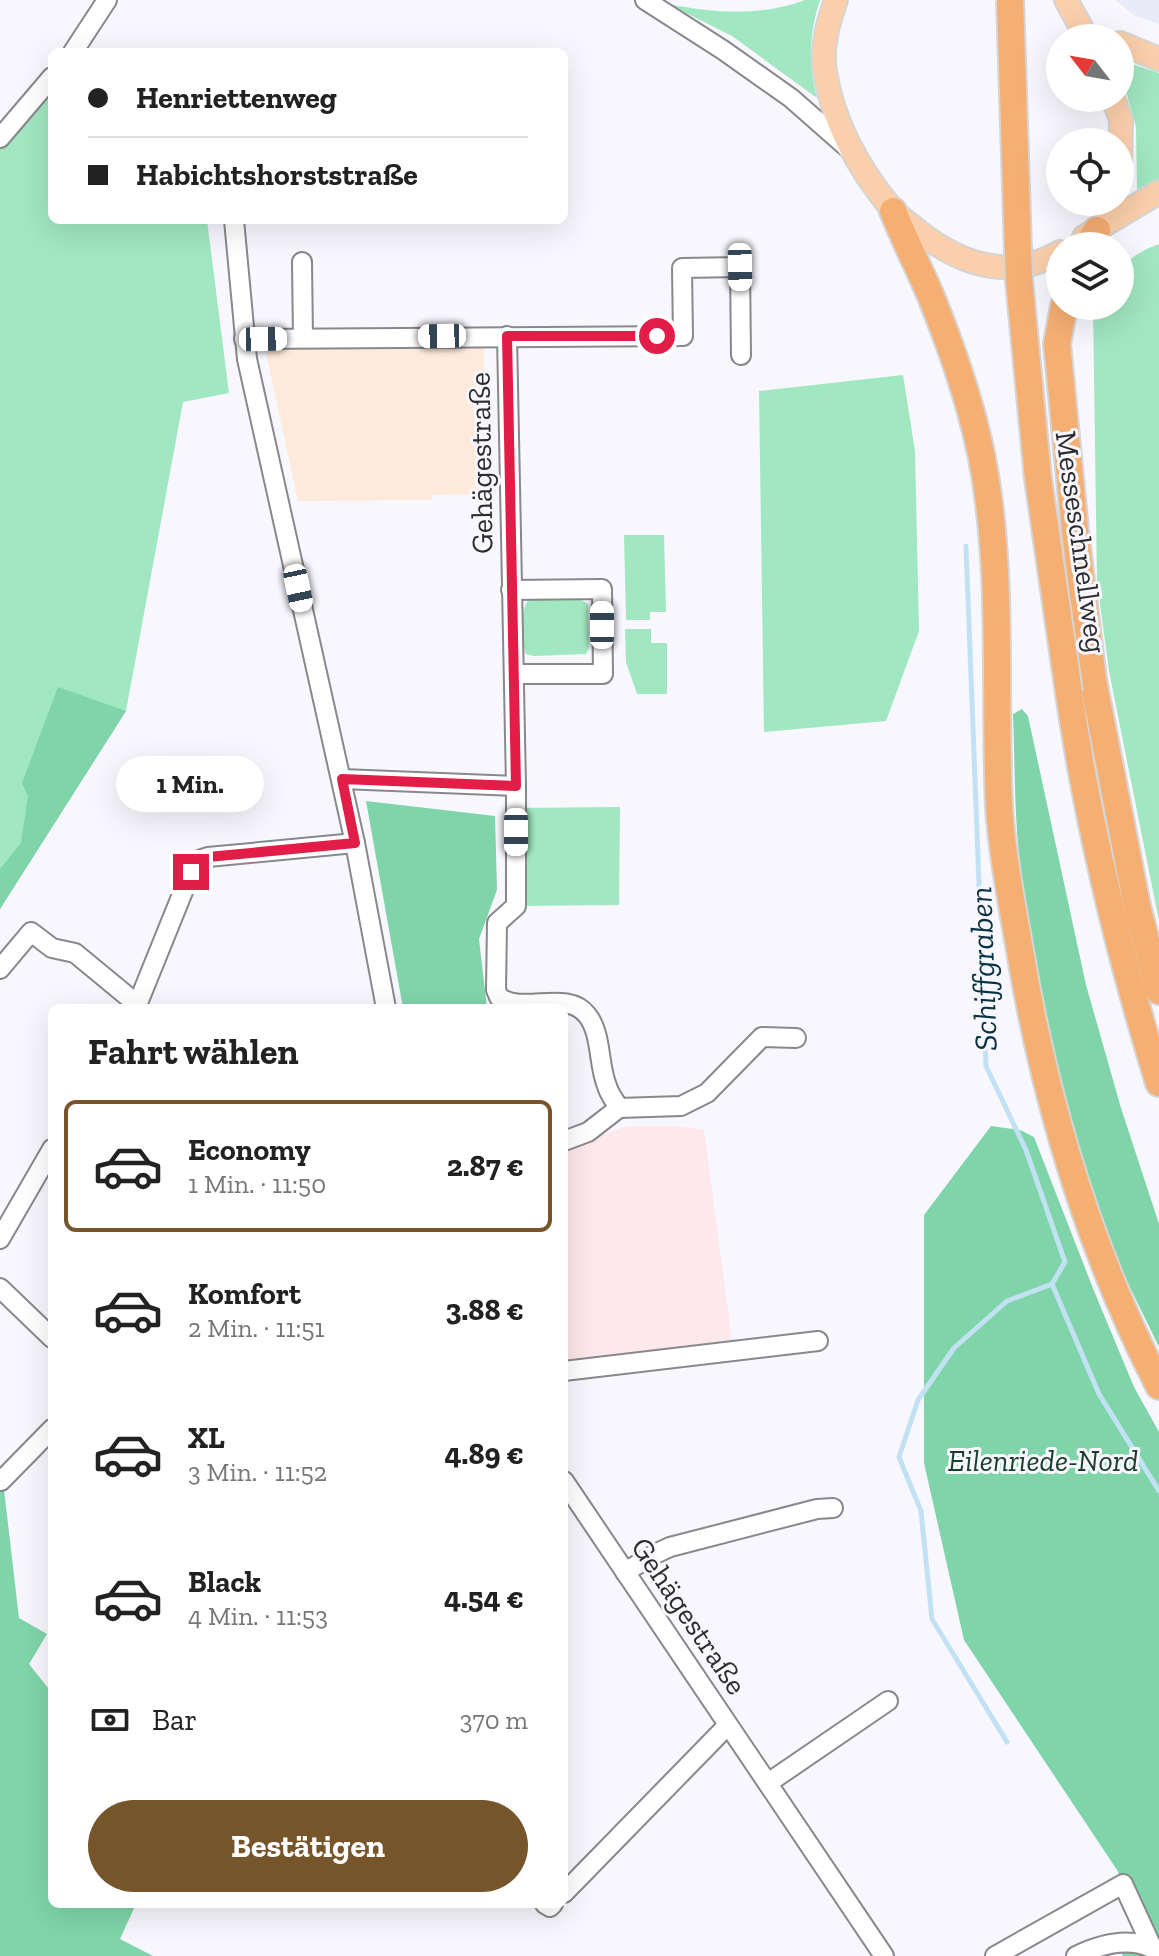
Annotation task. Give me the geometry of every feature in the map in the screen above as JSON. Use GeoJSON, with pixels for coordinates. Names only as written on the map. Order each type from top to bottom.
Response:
{"type":"FeatureCollection","features":[{"type":"Feature","properties":{"kind":"highway","name":"Messeschnellweg"},"geometry":{"type":"LineString","coordinates":[[1010,0],[1019,280],[1038,478],[1078,755],[1127,971],[1159,1083]]}},
{"type":"Feature","properties":{"kind":"highway"},"geometry":{"type":"LineString","coordinates":[[893,211],[958,368],[968,397],[985,474],[992,532],[996,619],[999,809],[1012,906],[1040,1062],[1080,1198],[1125,1318],[1159,1386]]}},
{"type":"Feature","properties":{"kind":"highway"},"geometry":{"type":"LineString","coordinates":[[1061,320],[1057,344],[1093,680],[1137,906],[1159,991]]}},
{"type":"Feature","properties":{"kind":"main road"},"geometry":{"type":"LineString","coordinates":[[836,0],[825,32],[824,68],[832,104],[853,152],[893,211],[930,240],[966,261],[1006,268],[1046,260]]}},
{"type":"Feature","properties":{"kind":"main road"},"geometry":{"type":"LineString","coordinates":[[1066,0],[1080,24]]}},
{"type":"Feature","properties":{"kind":"main road"},"geometry":{"type":"LineString","coordinates":[[1134,49],[1159,59]]}},
{"type":"Feature","properties":{"kind":"main road"},"geometry":{"type":"LineString","coordinates":[[1101,232],[1159,192]]}},
{"type":"Feature","properties":{"kind":"street"},"geometry":{"type":"LineString","coordinates":[[79,48],[107,0]]}},
{"type":"Feature","properties":{"kind":"street"},"geometry":{"type":"LineString","coordinates":[[645,0],[791,98],[853,152]]}},
{"type":"Feature","properties":{"kind":"street"},"geometry":{"type":"LineString","coordinates":[[0,138],[48,82]]}},
{"type":"Feature","properties":{"kind":"street"},"geometry":{"type":"LineString","coordinates":[[234,224],[244,339],[342,779],[385,1004]]}},
{"type":"Feature","properties":{"kind":"street"},"geometry":{"type":"LineString","coordinates":[[302,262],[303,338]]}},
{"type":"Feature","properties":{"kind":"street"},"geometry":{"type":"LineString","coordinates":[[244,339],[683,336],[682,268],[740,267],[741,355]]}},
{"type":"Feature","properties":{"kind":"street","name":"Gehägestraße"},"geometry":{"type":"LineString","coordinates":[[507,336],[516,906],[497,923],[496,990],[505,1002],[567,1004]]}},
{"type":"Feature","properties":{"kind":"street","name":"Gehägestraße"},"geometry":{"type":"LineString","coordinates":[[511,590],[602,589],[603,674],[514,674]]}},
{"type":"Feature","properties":{"kind":"street"},"geometry":{"type":"LineString","coordinates":[[342,779],[516,786]]}},
{"type":"Feature","properties":{"kind":"street"},"geometry":{"type":"LineString","coordinates":[[138,1004],[191,872],[199,860],[355,843]]}},
{"type":"Feature","properties":{"kind":"street"},"geometry":{"type":"LineString","coordinates":[[0,969],[31,932],[52,948],[75,953],[135,1004]]}},
{"type":"Feature","properties":{"kind":"street","name":"Gehägestraße"},"geometry":{"type":"LineString","coordinates":[[568,1004],[586,1013],[592,1023],[607,1086],[619,1108]]}},
{"type":"Feature","properties":{"kind":"street"},"geometry":{"type":"LineString","coordinates":[[568,1140],[588,1132],[619,1108],[681,1106],[707,1093],[762,1037],[796,1038]]}},
{"type":"Feature","properties":{"kind":"street"},"geometry":{"type":"LineString","coordinates":[[0,1239],[48,1156]]}},
{"type":"Feature","properties":{"kind":"street"},"geometry":{"type":"LineString","coordinates":[[0,1288],[48,1327]]}},
{"type":"Feature","properties":{"kind":"street"},"geometry":{"type":"LineString","coordinates":[[568,1371],[818,1341]]}},
{"type":"Feature","properties":{"kind":"street"},"geometry":{"type":"LineString","coordinates":[[1,1481],[48,1436]]}},
{"type":"Feature","properties":{"kind":"street","name":"Gehägestraße"},"geometry":{"type":"LineString","coordinates":[[568,1487],[884,1956]]}},
{"type":"Feature","properties":{"kind":"street"},"geometry":{"type":"LineString","coordinates":[[625,1572],[670,1547],[817,1509],[833,1508]]}},
{"type":"Feature","properties":{"kind":"street"},"geometry":{"type":"LineString","coordinates":[[768,1783],[888,1701]]}},
{"type":"Feature","properties":{"kind":"street"},"geometry":{"type":"LineString","coordinates":[[568,1889],[728,1725]]}},
{"type":"Feature","properties":{"kind":"street"},"geometry":{"type":"LineString","coordinates":[[995,1956],[1123,1884],[1155,1950]]}},
{"type":"Feature","properties":{"kind":"street"},"geometry":{"type":"LineString","coordinates":[[1079,1955],[1117,1942],[1135,1942],[1155,1950]]}},
{"type":"Feature","properties":{"kind":"shaded area"},"geometry":{"type":"Polygon","coordinates":[[[1115,0],[1159,0],[1159,24],[1135,16],[1115,0]]]}},
{"type":"Feature","properties":{"kind":"shaded area"},"geometry":{"type":"Polygon","coordinates":[[[265,348],[484,348],[486,494],[433,495],[432,500],[298,501],[265,348]]]}},
{"type":"Feature","properties":{"kind":"shaded area"},"geometry":{"type":"Polygon","coordinates":[[[627,1126],[678,1126],[704,1130],[732,1340],[568,1361],[568,1147],[627,1126]]]}},
{"type":"Feature","properties":{"kind":"green space"},"geometry":{"type":"Polygon","coordinates":[[[805,0],[820,0],[811,49],[817,98],[732,36],[668,4],[737,12],[771,9],[805,0]]]}},
{"type":"Feature","properties":{"kind":"green space"},"geometry":{"type":"Polygon","coordinates":[[[1134,65],[1159,73],[1159,180],[1137,190],[1136,127],[1132,112],[1134,65]]]}},
{"type":"Feature","properties":{"kind":"green space"},"geometry":{"type":"Polygon","coordinates":[[[48,85],[48,224],[208,224],[229,393],[183,402],[126,711],[0,909],[0,139],[48,85]]]}},
{"type":"Feature","properties":{"kind":"green space"},"geometry":{"type":"Polygon","coordinates":[[[1159,244],[1159,921],[1109,671],[1097,581],[1093,320],[1134,320],[1134,257],[1159,244]]]}},
{"type":"Feature","properties":{"kind":"green space"},"geometry":{"type":"Polygon","coordinates":[[[903,375],[915,451],[919,631],[886,721],[764,732],[759,391],[903,375]]]}},
{"type":"Feature","properties":{"kind":"green space"},"geometry":{"type":"Polygon","coordinates":[[[624,535],[664,535],[666,612],[650,612],[650,620],[626,620],[624,535]]]}},
{"type":"Feature","properties":{"kind":"green space"},"geometry":{"type":"Polygon","coordinates":[[[529,599],[580,599],[588,604],[589,648],[586,654],[526,654],[522,626],[529,599]]]}},
{"type":"Feature","properties":{"kind":"green space"},"geometry":{"type":"Polygon","coordinates":[[[625,629],[651,629],[651,643],[667,643],[667,694],[637,694],[626,662],[625,629]]]}},
{"type":"Feature","properties":{"kind":"green space"},"geometry":{"type":"Polygon","coordinates":[[[58,687],[126,711],[0,909],[0,869],[21,843],[28,796],[22,783],[58,687]]]}},
{"type":"Feature","properties":{"kind":"green space"},"geometry":{"type":"Polygon","coordinates":[[[1022,709],[1028,716],[1086,985],[1121,1108],[1159,1224],[1159,1347],[1101,1220],[1072,1131],[1049,1039],[1017,836],[1013,714],[1022,709]]]}},
{"type":"Feature","properties":{"kind":"green space"},"geometry":{"type":"Polygon","coordinates":[[[366,801],[495,816],[497,890],[479,939],[487,1004],[402,1004],[366,801]]]}},
{"type":"Feature","properties":{"kind":"green space"},"geometry":{"type":"Polygon","coordinates":[[[620,807],[619,905],[516,906],[517,808],[620,807]]]}},
{"type":"Feature","properties":{"kind":"green space","name":"Eilenriede-Nord"},"geometry":{"type":"Polygon","coordinates":[[[991,1126],[1020,1130],[1034,1137],[1134,1387],[1159,1432],[1159,1956],[1123,1956],[1117,1942],[1151,1947],[1117,1870],[964,1640],[924,1463],[924,1215],[991,1126]]]}},
{"type":"Feature","properties":{"kind":"green space"},"geometry":{"type":"Polygon","coordinates":[[[0,1470],[19,1618],[47,1634],[29,1664],[48,1688],[48,1908],[134,1908],[120,1939],[153,1956],[0,1956],[0,1470]]]}},
{"type":"Feature","properties":{"kind":"waterway","name":"Schiffgraben"},"geometry":{"type":"LineString","coordinates":[[966,546],[986,1066],[1026,1150],[1065,1262],[1052,1284]]}},
{"type":"Feature","properties":{"kind":"waterway","name":"Schiffgraben"},"geometry":{"type":"LineString","coordinates":[[1052,1284],[1099,1394],[1159,1491]]}},
{"type":"Feature","properties":{"kind":"waterway"},"geometry":{"type":"LineString","coordinates":[[1007,1742],[932,1619],[921,1511],[899,1457],[918,1400],[954,1348],[1007,1301],[1052,1284]]}},
{"type":"Feature","properties":{"kind":"route"},"geometry":{"type":"LineString","coordinates":[[191,872],[199,860],[208,857],[355,843],[342,779],[516,786],[507,336],[657,336]]}}]}
